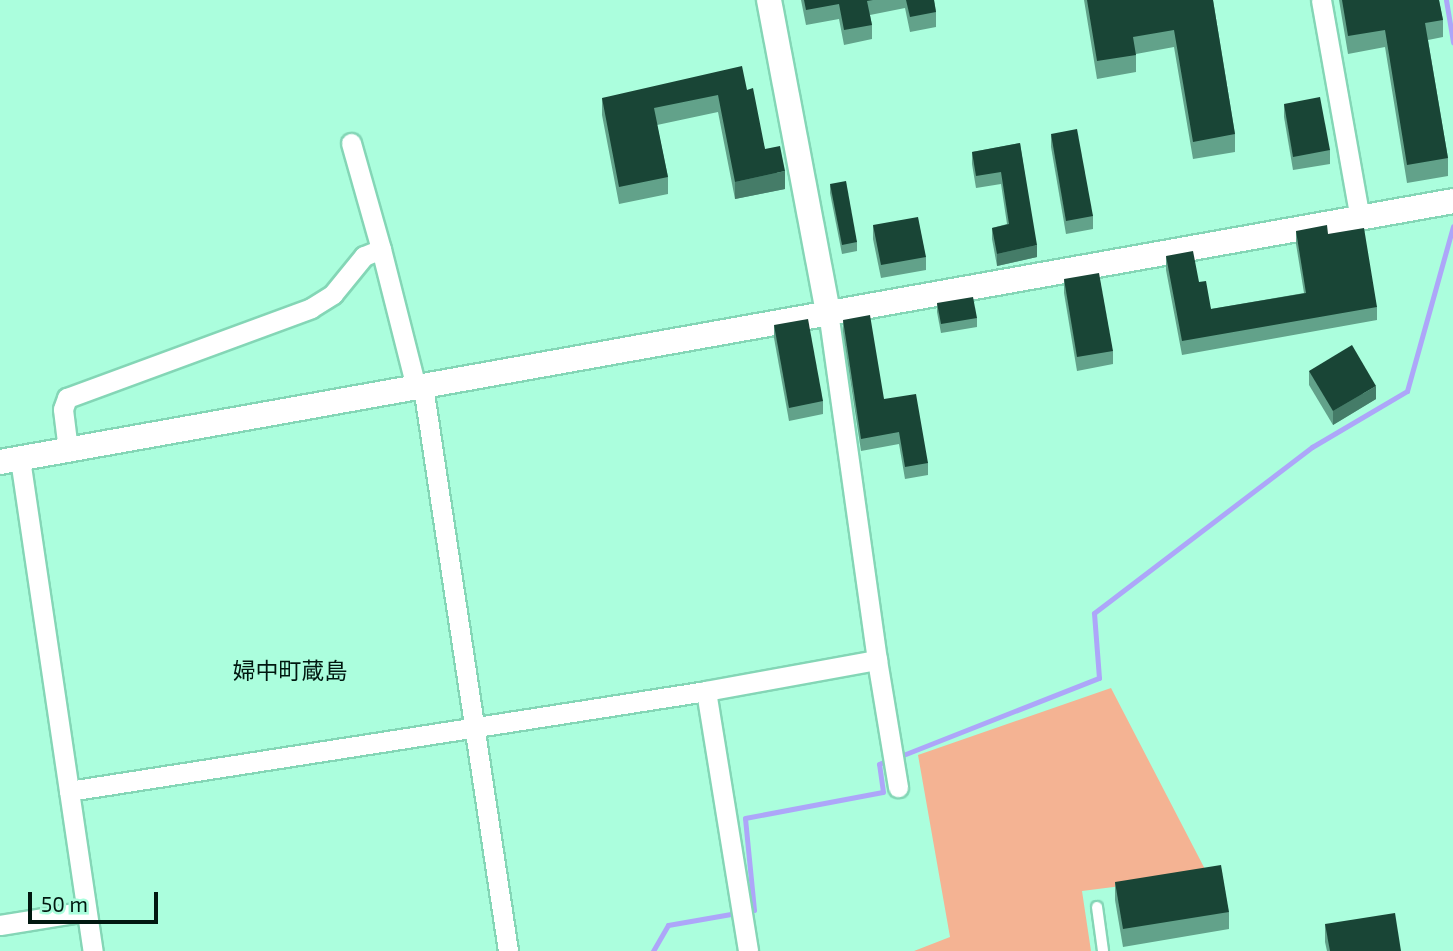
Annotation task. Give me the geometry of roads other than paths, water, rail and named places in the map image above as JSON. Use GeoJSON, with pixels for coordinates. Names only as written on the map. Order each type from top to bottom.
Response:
{"type":"FeatureCollection","features":[{"type":"Feature","properties":{"kind":"street"},"geometry":{"type":"LineString","coordinates":[[769,0],[828,311],[877,660],[898,787]]}},
{"type":"Feature","properties":{"kind":"street"},"geometry":{"type":"LineString","coordinates":[[1321,0],[1360,219]]}},
{"type":"Feature","properties":{"kind":"street"},"geometry":{"type":"LineString","coordinates":[[351,144],[419,387],[508,951]]}},
{"type":"Feature","properties":{"kind":"street"},"geometry":{"type":"LineString","coordinates":[[93,951],[69,791],[10,461],[828,311],[1453,201]]}},
{"type":"Feature","properties":{"kind":"street"},"geometry":{"type":"LineString","coordinates":[[68,450],[63,409],[67,398],[311,308],[333,294],[364,256],[381,249]]}},
{"type":"Feature","properties":{"kind":"street"},"geometry":{"type":"LineString","coordinates":[[69,791],[473,729],[877,660]]}},
{"type":"Feature","properties":{"kind":"street"},"geometry":{"type":"LineString","coordinates":[[706,691],[748,951]]}},
{"type":"Feature","properties":{"kind":"street"},"geometry":{"type":"LineString","coordinates":[[0,925],[86,911]]}},
{"type":"Feature","properties":{"kind":"lane"},"geometry":{"type":"LineString","coordinates":[[1097,907],[1103,951]]}},
{"type":"Feature","properties":{"kind":"waterway"},"geometry":{"type":"LineString","coordinates":[[1446,0],[1453,42]]}},
{"type":"Feature","properties":{"kind":"waterway"},"geometry":{"type":"LineString","coordinates":[[898,757],[1099,678],[1094,613],[1312,447],[1407,391],[1453,226]]}},
{"type":"Feature","properties":{"kind":"waterway"},"geometry":{"type":"LineString","coordinates":[[653,951],[668,925],[754,910],[745,818],[883,792],[879,764],[888,760]]}},
{"type":"Feature","properties":{"kind":"district","name":"婦中町蔵島"},"geometry":{"type":"Point","coordinates":[290,670]}}]}
